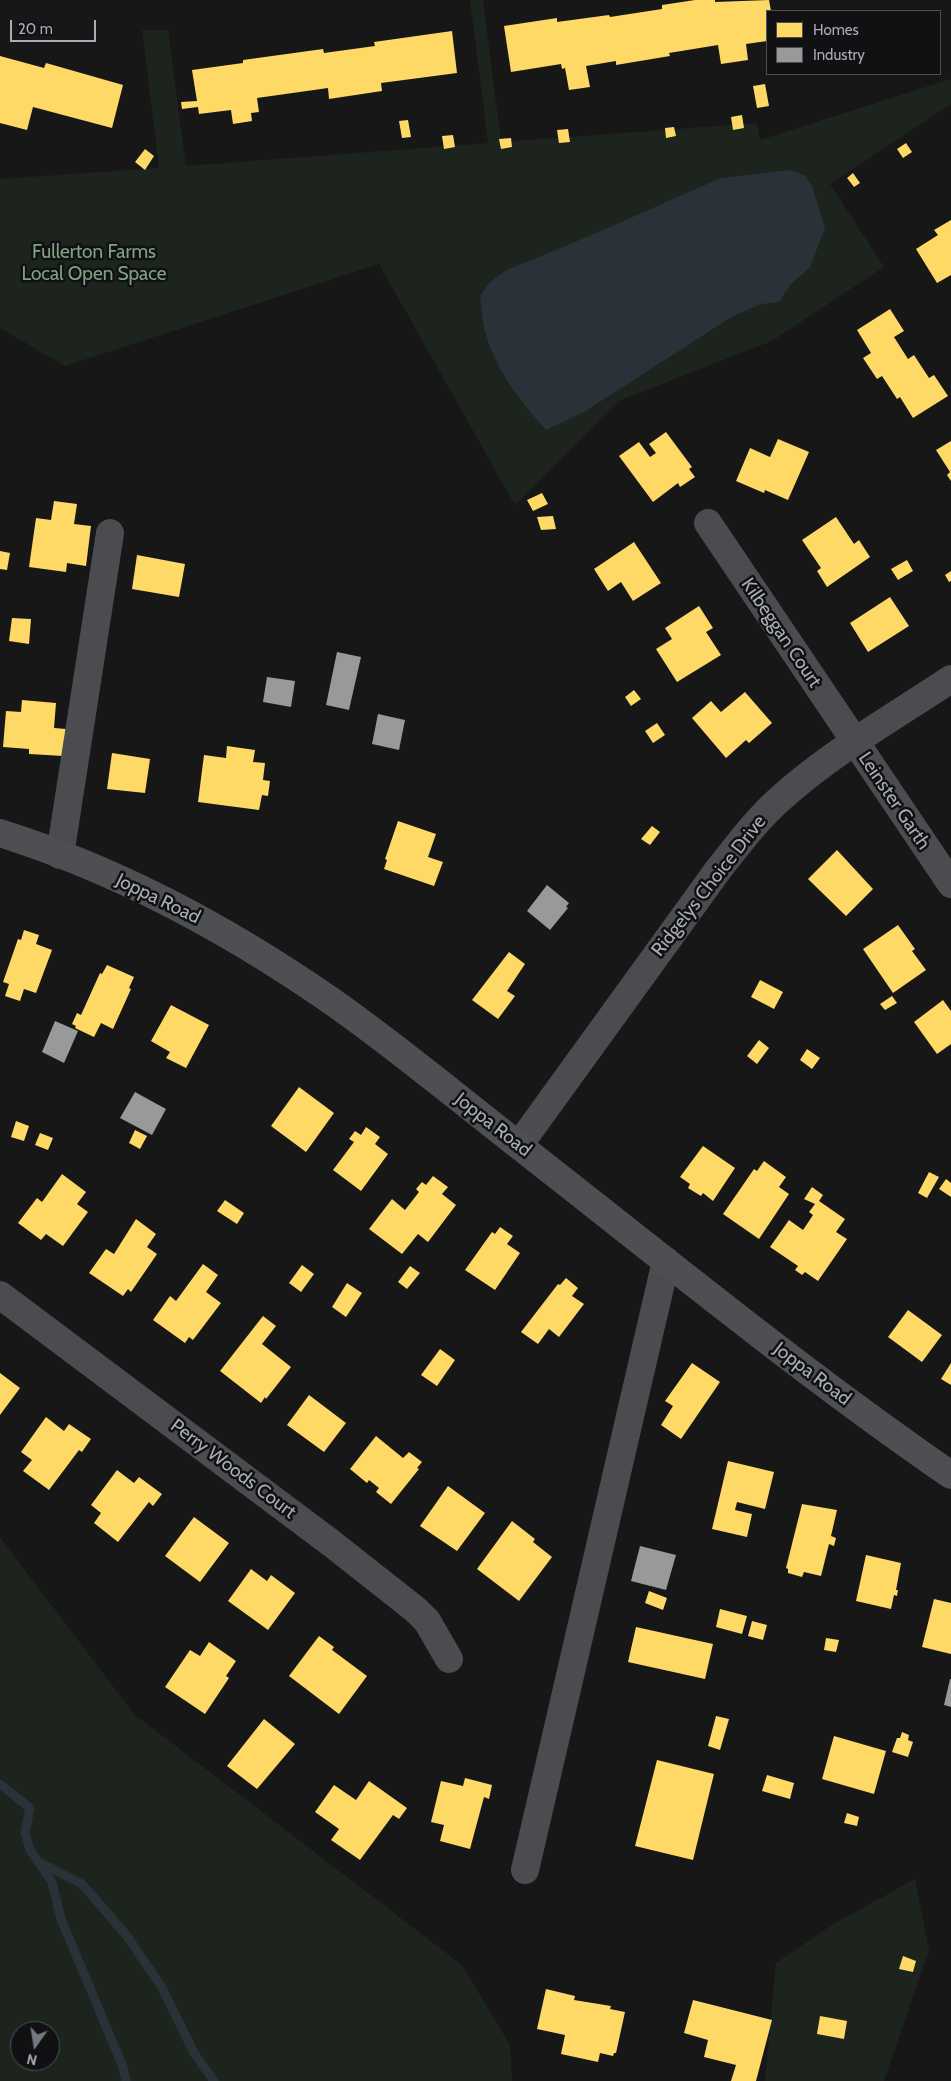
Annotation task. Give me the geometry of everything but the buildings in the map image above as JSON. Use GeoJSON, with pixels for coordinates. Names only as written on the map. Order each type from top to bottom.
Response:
{"type":"FeatureCollection","features":[{"type":"Feature","properties":{"kind":"main road","name":"Joppa Road"},"geometry":{"type":"LineString","coordinates":[[0,833],[60,854],[155,896],[201,920],[272,962],[363,1024],[870,1418],[951,1475]]}},
{"type":"Feature","properties":{"kind":"street","name":"Kilbeggan Court"},"geometry":{"type":"LineString","coordinates":[[708,523],[855,743]]}},
{"type":"Feature","properties":{"kind":"street"},"geometry":{"type":"LineString","coordinates":[[60,854],[110,533]]}},
{"type":"Feature","properties":{"kind":"street","name":"Ridgelys Choice Drive"},"geometry":{"type":"LineString","coordinates":[[519,1146],[718,870],[751,828],[781,798],[816,769],[951,679]]}},
{"type":"Feature","properties":{"kind":"street","name":"Leinster Garth"},"geometry":{"type":"LineString","coordinates":[[855,743],[951,884]]}},
{"type":"Feature","properties":{"kind":"street"},"geometry":{"type":"LineString","coordinates":[[525,1870],[666,1261]]}},
{"type":"Feature","properties":{"kind":"street","name":"Perry Woods Court"},"geometry":{"type":"LineString","coordinates":[[0,1296],[331,1543],[416,1610],[428,1621],[449,1659]]}},
{"type":"Feature","properties":{"kind":"green space","name":"Fullerton Farms Local Open Space"},"geometry":{"type":"Polygon","coordinates":[[[470,0],[483,0],[501,142],[757,123],[760,140],[951,79],[951,104],[830,184],[884,267],[772,341],[618,401],[515,505],[379,264],[65,366],[0,328],[0,179],[159,168],[142,30],[168,30],[186,166],[488,143],[470,0]]]}},
{"type":"Feature","properties":{"kind":"green space"},"geometry":{"type":"Polygon","coordinates":[[[0,1537],[134,1714],[462,1965],[510,2045],[512,2081],[0,2081],[0,1537]]]}},
{"type":"Feature","properties":{"kind":"green space"},"geometry":{"type":"Polygon","coordinates":[[[915,1879],[929,1950],[884,2081],[765,2081],[776,1963],[832,1925],[915,1879]]]}},
{"type":"Feature","properties":{"kind":"shaded area"},"geometry":{"type":"Polygon","coordinates":[[[791,170],[805,176],[812,186],[825,228],[810,267],[790,285],[779,302],[761,304],[733,316],[584,412],[546,430],[511,386],[491,349],[484,326],[480,296],[490,282],[507,270],[721,178],[791,170]]]}},
{"type":"Feature","properties":{"kind":"waterway"},"geometry":{"type":"LineString","coordinates":[[0,1784],[30,1808],[25,1833],[30,1850],[52,1882],[61,1919],[123,2067],[126,2081]]}},
{"type":"Feature","properties":{"kind":"waterway"},"geometry":{"type":"LineString","coordinates":[[41,1863],[82,1884],[127,1936],[161,1986],[194,2053],[214,2081]]}}]}
